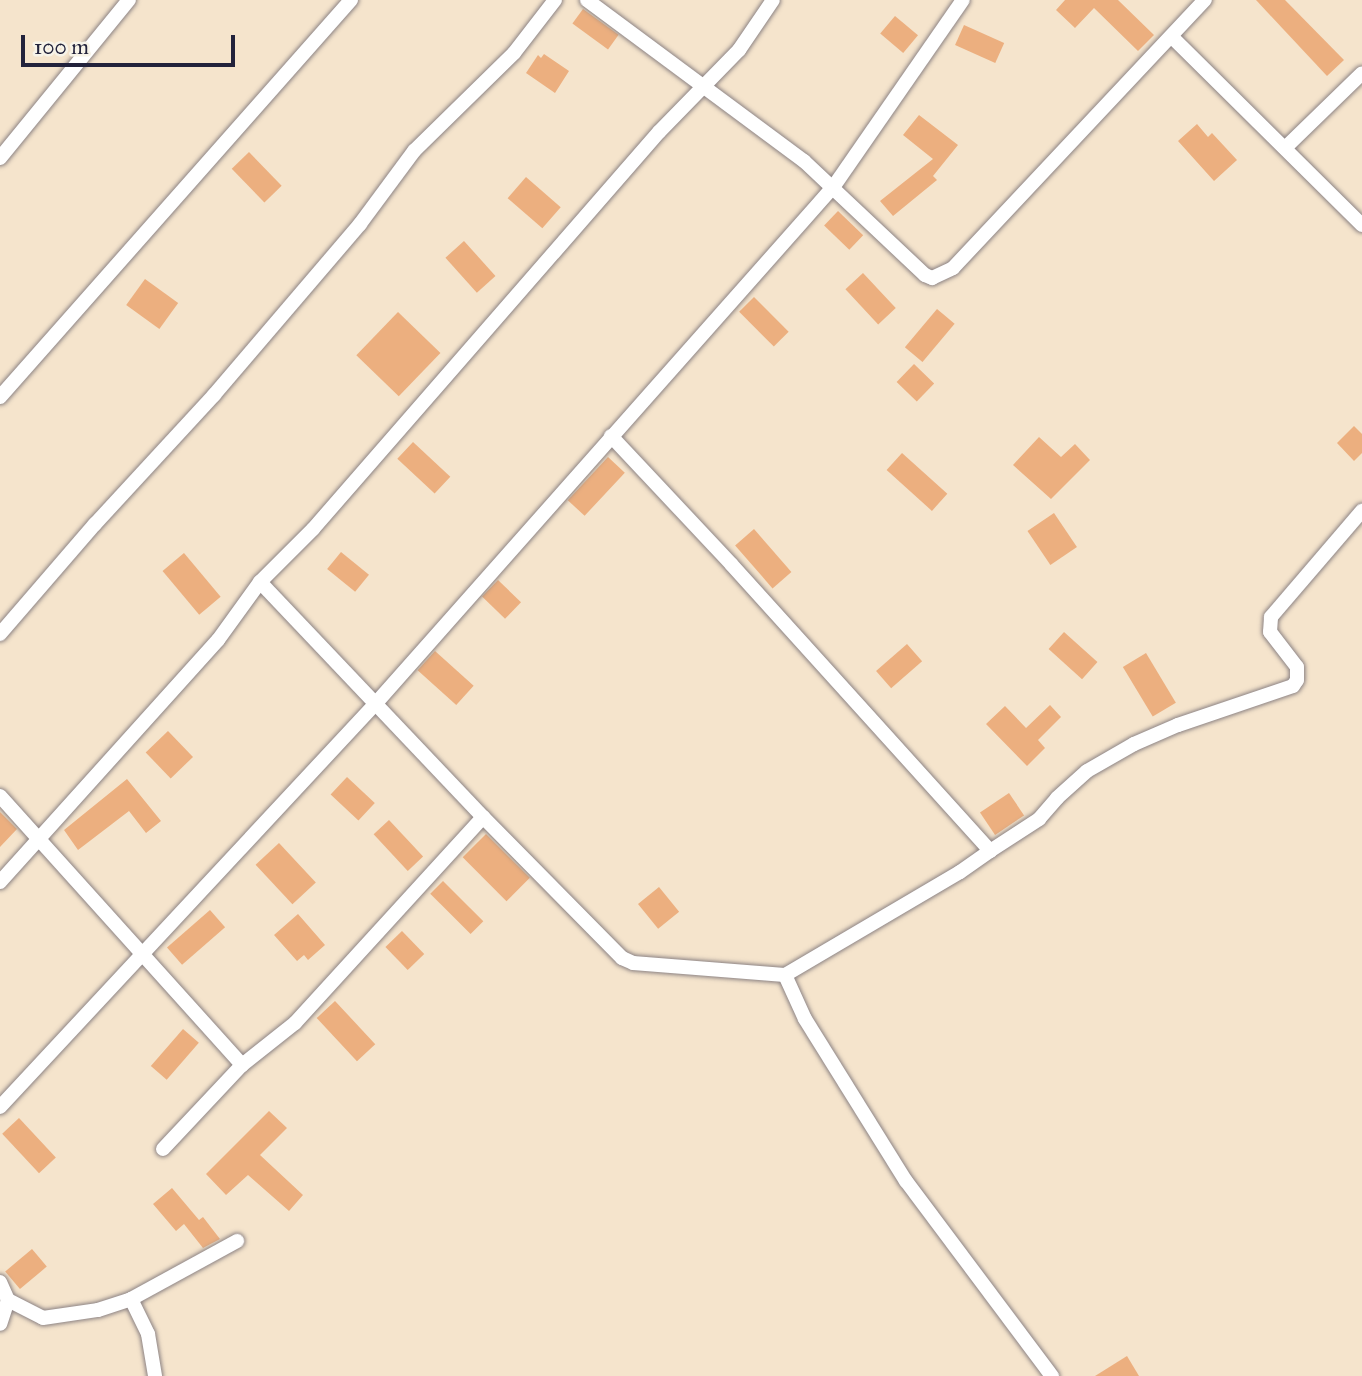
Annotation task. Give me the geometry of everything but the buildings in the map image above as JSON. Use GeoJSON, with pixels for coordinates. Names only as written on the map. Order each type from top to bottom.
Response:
{"type":"FeatureCollection","features":[{"type":"Feature","properties":{"kind":"street"},"geometry":{"type":"LineString","coordinates":[[0,158],[129,0]]}},
{"type":"Feature","properties":{"kind":"street"},"geometry":{"type":"LineString","coordinates":[[0,397],[351,0]]}},
{"type":"Feature","properties":{"kind":"street"},"geometry":{"type":"LineString","coordinates":[[0,634],[95,524],[214,395],[359,224],[414,151],[514,53],[555,0]]}},
{"type":"Feature","properties":{"kind":"street"},"geometry":{"type":"LineString","coordinates":[[587,0],[834,186],[925,275],[941,276],[953,268],[1173,38],[1205,0]]}},
{"type":"Feature","properties":{"kind":"street"},"geometry":{"type":"LineString","coordinates":[[0,881],[218,640],[260,582],[313,529],[659,132],[739,50],[772,0]]}},
{"type":"Feature","properties":{"kind":"street"},"geometry":{"type":"LineString","coordinates":[[0,1107],[144,956],[377,702],[834,186],[963,0]]}},
{"type":"Feature","properties":{"kind":"street"},"geometry":{"type":"LineString","coordinates":[[1173,38],[1362,225]]}},
{"type":"Feature","properties":{"kind":"street"},"geometry":{"type":"LineString","coordinates":[[1285,148],[1362,73]]}},
{"type":"Feature","properties":{"kind":"street"},"geometry":{"type":"LineString","coordinates":[[611,436],[731,564],[990,851]]}},
{"type":"Feature","properties":{"kind":"street"},"geometry":{"type":"LineString","coordinates":[[260,582],[377,702],[483,817],[622,958],[633,963],[785,975],[960,872],[1039,819],[1057,798],[1087,771],[1134,744],[1178,725],[1293,685],[1297,680],[1297,667],[1270,632],[1271,617],[1362,511]]}},
{"type":"Feature","properties":{"kind":"street"},"geometry":{"type":"LineString","coordinates":[[0,796],[41,838],[243,1065]]}},
{"type":"Feature","properties":{"kind":"street"},"geometry":{"type":"LineString","coordinates":[[163,1149],[243,1065],[295,1023],[483,817]]}},
{"type":"Feature","properties":{"kind":"street"},"geometry":{"type":"LineString","coordinates":[[785,975],[805,1019],[906,1181],[1052,1376]]}},
{"type":"Feature","properties":{"kind":"street"},"geometry":{"type":"LineString","coordinates":[[0,1282],[8,1300],[43,1318],[98,1310],[131,1298],[237,1241]]}},
{"type":"Feature","properties":{"kind":"street"},"geometry":{"type":"LineString","coordinates":[[131,1298],[148,1334],[155,1376]]}},
{"type":"Feature","properties":{"kind":"street"},"geometry":{"type":"LineString","coordinates":[[0,1324],[8,1300]]}}]}
